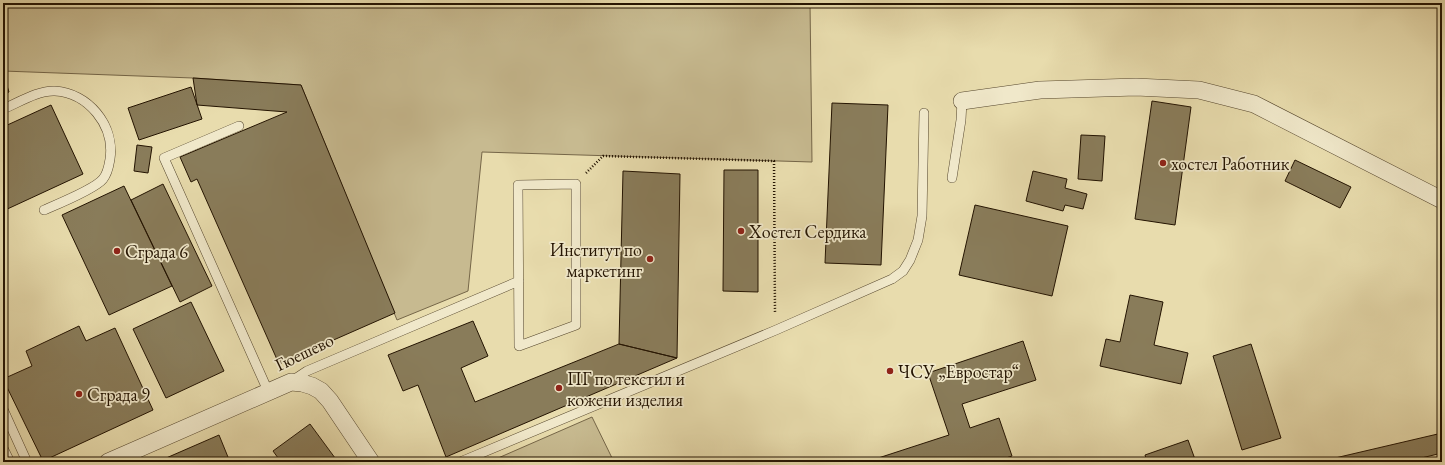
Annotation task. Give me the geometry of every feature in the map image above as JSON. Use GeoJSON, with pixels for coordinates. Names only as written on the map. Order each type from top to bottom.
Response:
{"type":"FeatureCollection","features":[{"type":"Feature","properties":{"kind":"street"},"geometry":{"type":"LineString","coordinates":[[962,101],[1040,90],[1136,87],[1199,90],[1254,104],[1442,200]]}},
{"type":"Feature","properties":{"kind":"street"},"geometry":{"type":"LineString","coordinates":[[291,382],[307,384],[321,391],[330,401],[371,462]]}},
{"type":"Feature","properties":{"kind":"street","name":"Гюешево"},"geometry":{"type":"LineString","coordinates":[[108,462],[291,382]]}},
{"type":"Feature","properties":{"kind":"lane"},"geometry":{"type":"LineString","coordinates":[[3,109],[40,93],[54,91],[67,93],[83,100],[95,110],[105,123],[109,136],[111,153],[109,166],[103,179],[92,187],[44,210]]}},
{"type":"Feature","properties":{"kind":"lane"},"geometry":{"type":"LineString","coordinates":[[952,178],[962,120],[962,101]]}},
{"type":"Feature","properties":{"kind":"lane"},"geometry":{"type":"LineString","coordinates":[[460,462],[776,330],[892,279],[903,272],[910,260],[918,240],[922,216],[924,113]]}},
{"type":"Feature","properties":{"kind":"lane"},"geometry":{"type":"LineString","coordinates":[[239,126],[164,158],[268,391]]}},
{"type":"Feature","properties":{"kind":"lane"},"geometry":{"type":"LineString","coordinates":[[576,184],[576,324],[519,346],[519,281],[518,185],[576,184]]}},
{"type":"Feature","properties":{"kind":"lane","name":"Гюешево"},"geometry":{"type":"LineString","coordinates":[[291,382],[307,371],[519,281]]}},
{"type":"Feature","properties":{"kind":"lane"},"geometry":{"type":"LineString","coordinates":[[3,410],[27,462]]}},
{"type":"Feature","properties":{"kind":"lane"},"geometry":{"type":"LineString","coordinates":[[3,448],[10,462]]}},
{"type":"Feature","properties":{"kind":"path"},"geometry":{"type":"LineString","coordinates":[[576,184],[603,156],[774,161],[776,330]]}},
{"type":"Feature","properties":{"kind":"shaded area"},"geometry":{"type":"Polygon","coordinates":[[[3,3],[810,3],[812,162],[482,152],[468,291],[397,320],[301,85],[193,78],[3,71],[3,3]]]}},
{"type":"Feature","properties":{"kind":"shaded area"},"geometry":{"type":"Polygon","coordinates":[[[592,417],[614,462],[489,462],[592,417]]]}},
{"type":"Feature","properties":{"kind":"building"},"geometry":{"type":"Polygon","coordinates":[[[3,73],[9,92],[3,94],[3,73]]]}},
{"type":"Feature","properties":{"kind":"building"},"geometry":{"type":"Polygon","coordinates":[[[193,78],[301,85],[395,313],[279,364],[197,179],[191,182],[180,157],[287,112],[197,105],[193,78]]]}},
{"type":"Feature","properties":{"kind":"building"},"geometry":{"type":"Polygon","coordinates":[[[191,87],[202,119],[139,140],[128,108],[191,87]]]}},
{"type":"Feature","properties":{"kind":"building","name":"хостел Работник"},"geometry":{"type":"Polygon","coordinates":[[[1152,101],[1191,107],[1175,225],[1135,219],[1152,101]]]}},
{"type":"Feature","properties":{"kind":"building"},"geometry":{"type":"Polygon","coordinates":[[[832,103],[888,105],[881,265],[825,263],[832,103]]]}},
{"type":"Feature","properties":{"kind":"building"},"geometry":{"type":"Polygon","coordinates":[[[51,105],[83,174],[3,211],[3,127],[51,105]]]}},
{"type":"Feature","properties":{"kind":"building"},"geometry":{"type":"Polygon","coordinates":[[[1081,135],[1105,136],[1102,181],[1078,179],[1081,135]]]}},
{"type":"Feature","properties":{"kind":"building"},"geometry":{"type":"Polygon","coordinates":[[[137,145],[152,147],[148,173],[134,171],[137,145]]]}},
{"type":"Feature","properties":{"kind":"building"},"geometry":{"type":"Polygon","coordinates":[[[1295,160],[1351,187],[1340,208],[1285,181],[1295,160]]]}},
{"type":"Feature","properties":{"kind":"building","name":"Хостел Сердика"},"geometry":{"type":"Polygon","coordinates":[[[724,170],[758,170],[758,292],[723,291],[724,170]]]}},
{"type":"Feature","properties":{"kind":"building","name":"Институт по маркетинг"},"geometry":{"type":"Polygon","coordinates":[[[623,171],[680,174],[677,358],[619,344],[623,171]]]}},
{"type":"Feature","properties":{"kind":"building"},"geometry":{"type":"Polygon","coordinates":[[[1033,171],[1067,179],[1065,188],[1087,194],[1083,209],[1065,205],[1063,211],[1026,201],[1033,171]]]}},
{"type":"Feature","properties":{"kind":"building"},"geometry":{"type":"Polygon","coordinates":[[[163,184],[212,286],[180,302],[131,200],[163,184]]]}},
{"type":"Feature","properties":{"kind":"building","name":"Сграда 6"},"geometry":{"type":"Polygon","coordinates":[[[124,186],[172,286],[109,315],[62,215],[124,186]]]}},
{"type":"Feature","properties":{"kind":"building"},"geometry":{"type":"Polygon","coordinates":[[[975,205],[1068,226],[1052,296],[959,275],[975,205]]]}},
{"type":"Feature","properties":{"kind":"building"},"geometry":{"type":"Polygon","coordinates":[[[1130,295],[1163,302],[1154,345],[1188,353],[1181,384],[1100,366],[1106,339],[1120,342],[1130,295]]]}},
{"type":"Feature","properties":{"kind":"building"},"geometry":{"type":"Polygon","coordinates":[[[191,302],[224,371],[166,398],[133,329],[191,302]]]}},
{"type":"Feature","properties":{"kind":"building","name":"ПГ по текстил и кожени изделия"},"geometry":{"type":"Polygon","coordinates":[[[473,321],[488,356],[461,368],[475,402],[619,344],[677,358],[446,457],[418,385],[403,391],[388,355],[473,321]]]}},
{"type":"Feature","properties":{"kind":"building","name":"Сграда 9"},"geometry":{"type":"Polygon","coordinates":[[[79,326],[86,341],[115,328],[153,410],[43,461],[3,379],[32,366],[26,351],[79,326]]]}},
{"type":"Feature","properties":{"kind":"building"},"geometry":{"type":"Polygon","coordinates":[[[1023,341],[1036,380],[962,404],[970,428],[999,418],[1012,456],[994,462],[866,462],[949,435],[928,373],[1023,341]]]}},
{"type":"Feature","properties":{"kind":"building"},"geometry":{"type":"Polygon","coordinates":[[[1251,344],[1281,438],[1242,450],[1213,356],[1251,344]]]}},
{"type":"Feature","properties":{"kind":"building"},"geometry":{"type":"Polygon","coordinates":[[[310,424],[338,462],[281,462],[273,451],[310,424]]]}},
{"type":"Feature","properties":{"kind":"building"},"geometry":{"type":"Polygon","coordinates":[[[1442,433],[1442,453],[1405,462],[1318,462],[1442,433]]]}},
{"type":"Feature","properties":{"kind":"building"},"geometry":{"type":"Polygon","coordinates":[[[219,435],[230,462],[157,462],[219,435]]]}},
{"type":"Feature","properties":{"kind":"building"},"geometry":{"type":"Polygon","coordinates":[[[1188,440],[1196,462],[1147,462],[1145,455],[1188,440]]]}},
{"type":"Feature","properties":{"kind":"place","name":"хостел Работник"},"geometry":{"type":"Point","coordinates":[1163,163]}},
{"type":"Feature","properties":{"kind":"place","name":"Хостел Сердика"},"geometry":{"type":"Point","coordinates":[741,231]}},
{"type":"Feature","properties":{"kind":"place","name":"Сграда 6"},"geometry":{"type":"Point","coordinates":[117,251]}},
{"type":"Feature","properties":{"kind":"place","name":"Институт по маркетинг"},"geometry":{"type":"Point","coordinates":[650,259]}},
{"type":"Feature","properties":{"kind":"place","name":"ЧСУ „Евростар“"},"geometry":{"type":"Point","coordinates":[890,371]}},
{"type":"Feature","properties":{"kind":"place","name":"ПГ по текстил и кожени изделия"},"geometry":{"type":"Point","coordinates":[559,388]}},
{"type":"Feature","properties":{"kind":"place","name":"Сграда 9"},"geometry":{"type":"Point","coordinates":[79,394]}}]}
